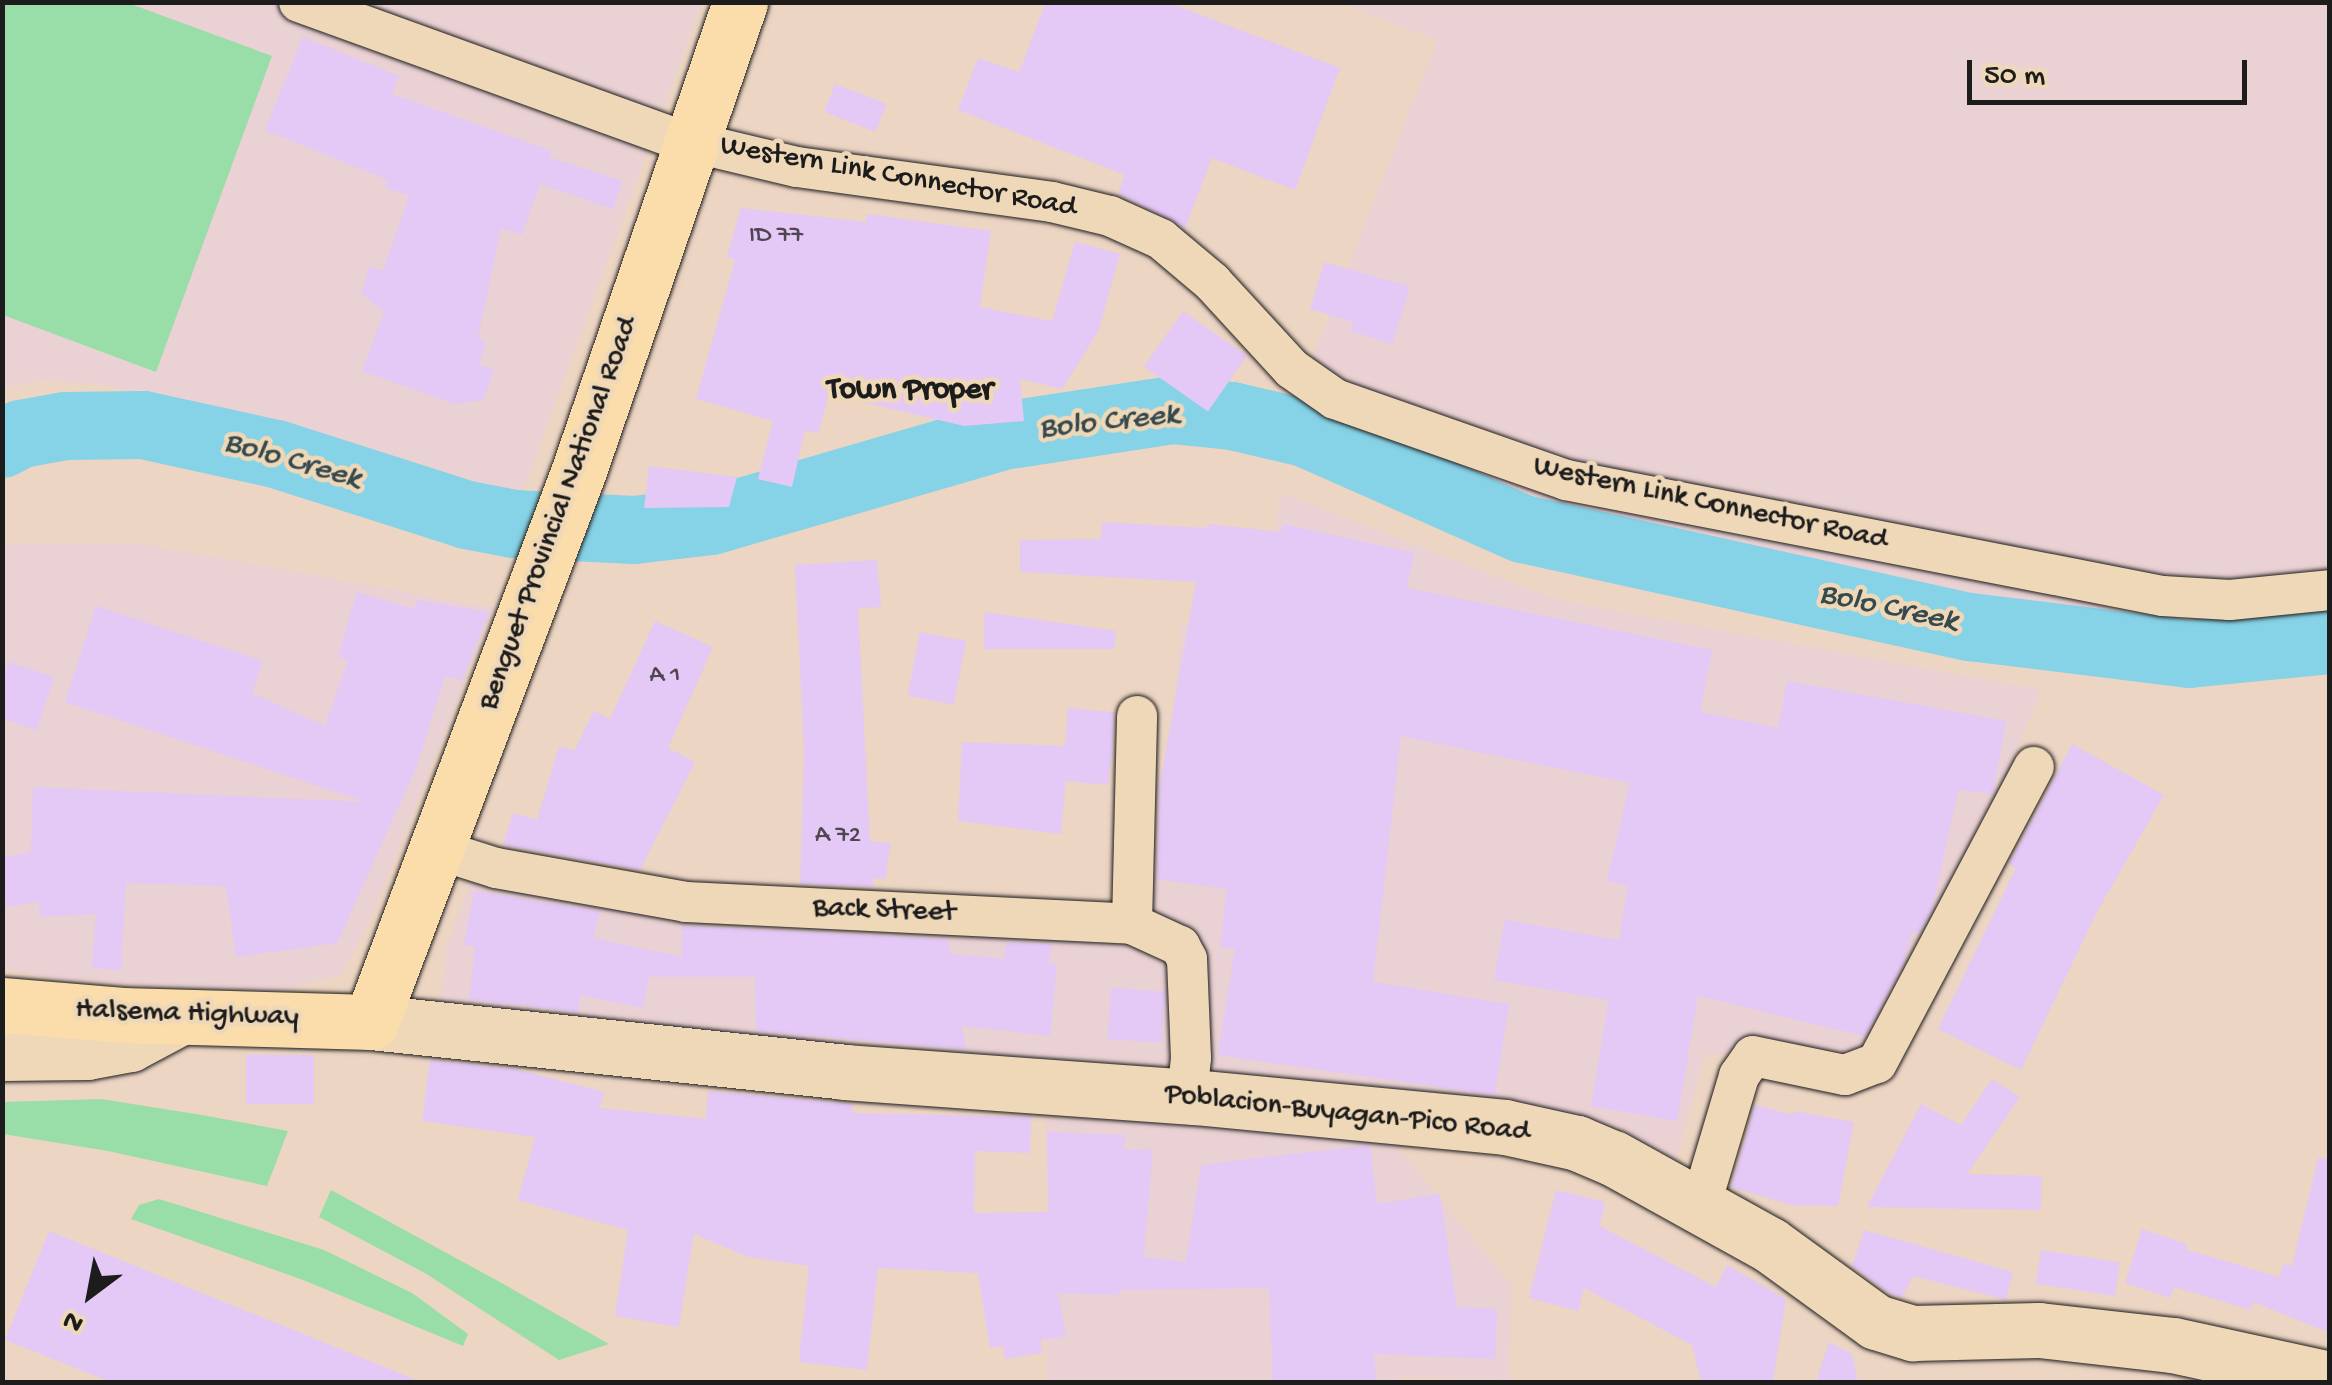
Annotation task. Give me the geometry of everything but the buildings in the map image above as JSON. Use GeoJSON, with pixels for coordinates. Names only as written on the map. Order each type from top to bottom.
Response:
{"type":"FeatureCollection","features":[{"type":"Feature","properties":{"kind":"highway","name":"Benguet Provincial National Road"},"geometry":{"type":"LineString","coordinates":[[372,1022],[578,473],[740,2]]}},
{"type":"Feature","properties":{"kind":"highway","name":"Halsema Highway"},"geometry":{"type":"LineString","coordinates":[[2,1004],[372,1022]]}},
{"type":"Feature","properties":{"kind":"main road","name":"Poblacion-Buyagan-Pico Road"},"geometry":{"type":"LineString","coordinates":[[372,1022],[844,1072],[1187,1097],[1522,1131],[1576,1143],[1613,1158],[1770,1245],[1876,1322],[1913,1333],[2039,1330],[2173,1344],[2330,1379]]}},
{"type":"Feature","properties":{"kind":"street","name":"Western Link Connector Road"},"geometry":{"type":"LineString","coordinates":[[300,2],[692,142],[797,167],[1052,202],[1110,216],[1161,239],[1212,282],[1292,369],[1335,400],[1566,480],[2163,596],[2230,600],[2330,590]]}},
{"type":"Feature","properties":{"kind":"street"},"geometry":{"type":"LineString","coordinates":[[1132,924],[1138,716]]}},
{"type":"Feature","properties":{"kind":"street"},"geometry":{"type":"LineString","coordinates":[[1700,1207],[1739,1076],[1753,1056],[1764,1054],[1845,1075],[1877,1063],[2034,766]]}},
{"type":"Feature","properties":{"kind":"street","name":"Back Street"},"geometry":{"type":"LineString","coordinates":[[436,849],[496,868],[686,902],[1132,924],[1180,946],[1187,958],[1187,1097]]}},
{"type":"Feature","properties":{"kind":"street"},"geometry":{"type":"LineString","coordinates":[[2,1056],[88,1055],[131,1047],[188,1016]]}},
{"type":"Feature","properties":{"kind":"shaded area"},"geometry":{"type":"Polygon","coordinates":[[[2,3],[702,3],[519,502],[107,385],[40,380],[3,388],[2,3]]]}},
{"type":"Feature","properties":{"kind":"shaded area"},"geometry":{"type":"Polygon","coordinates":[[[1340,3],[2329,3],[2329,663],[2210,680],[2004,648],[1613,570],[1480,520],[1411,482],[1286,426],[1437,40],[1340,3]]]}},
{"type":"Feature","properties":{"kind":"shaded area"},"geometry":{"type":"Polygon","coordinates":[[[1281,493],[1558,600],[2041,690],[1946,924],[1877,1059],[1705,1054],[1673,1170],[1208,1079],[1206,955],[1150,922],[1182,623],[1258,634],[1281,493]]]}},
{"type":"Feature","properties":{"kind":"shaded area"},"geometry":{"type":"Polygon","coordinates":[[[2,544],[143,544],[494,608],[371,918],[342,975],[272,992],[62,980],[3,969],[2,544]]]}},
{"type":"Feature","properties":{"kind":"shaded area"},"geometry":{"type":"Polygon","coordinates":[[[479,859],[1119,940],[1181,966],[1179,1074],[439,1013],[447,946],[479,859]]]}},
{"type":"Feature","properties":{"kind":"shaded area"},"geometry":{"type":"Polygon","coordinates":[[[1046,1117],[1384,1130],[1512,1286],[1508,1380],[1399,1377],[1398,1382],[1047,1382],[1046,1117]]]}},
{"type":"Feature","properties":{"kind":"green space"},"geometry":{"type":"Polygon","coordinates":[[[5,3],[128,3],[272,56],[156,372],[3,315],[5,3]]]}},
{"type":"Feature","properties":{"kind":"green space"},"geometry":{"type":"Polygon","coordinates":[[[101,1099],[288,1131],[267,1186],[108,1151],[3,1134],[3,1102],[101,1099]]]}},
{"type":"Feature","properties":{"kind":"green space"},"geometry":{"type":"Polygon","coordinates":[[[331,1190],[609,1344],[559,1360],[425,1273],[319,1217],[331,1190]]]}},
{"type":"Feature","properties":{"kind":"green space"},"geometry":{"type":"Polygon","coordinates":[[[159,1199],[324,1250],[412,1293],[468,1334],[463,1346],[303,1280],[131,1219],[139,1205],[159,1199]]]}},
{"type":"Feature","properties":{"kind":"waterway","name":"Bolo Creek"},"geometry":{"type":"LineString","coordinates":[[2,444],[21,434],[65,426],[143,425],[276,454],[467,515],[514,524],[634,530],[711,521],[1003,436],[1172,410],[1232,416],[1305,433],[1523,529],[1970,627],[2189,654],[2330,640]]}},
{"type":"Feature","properties":{"kind":"district","name":"Town Proper"},"geometry":{"type":"Point","coordinates":[910,391]}}]}
